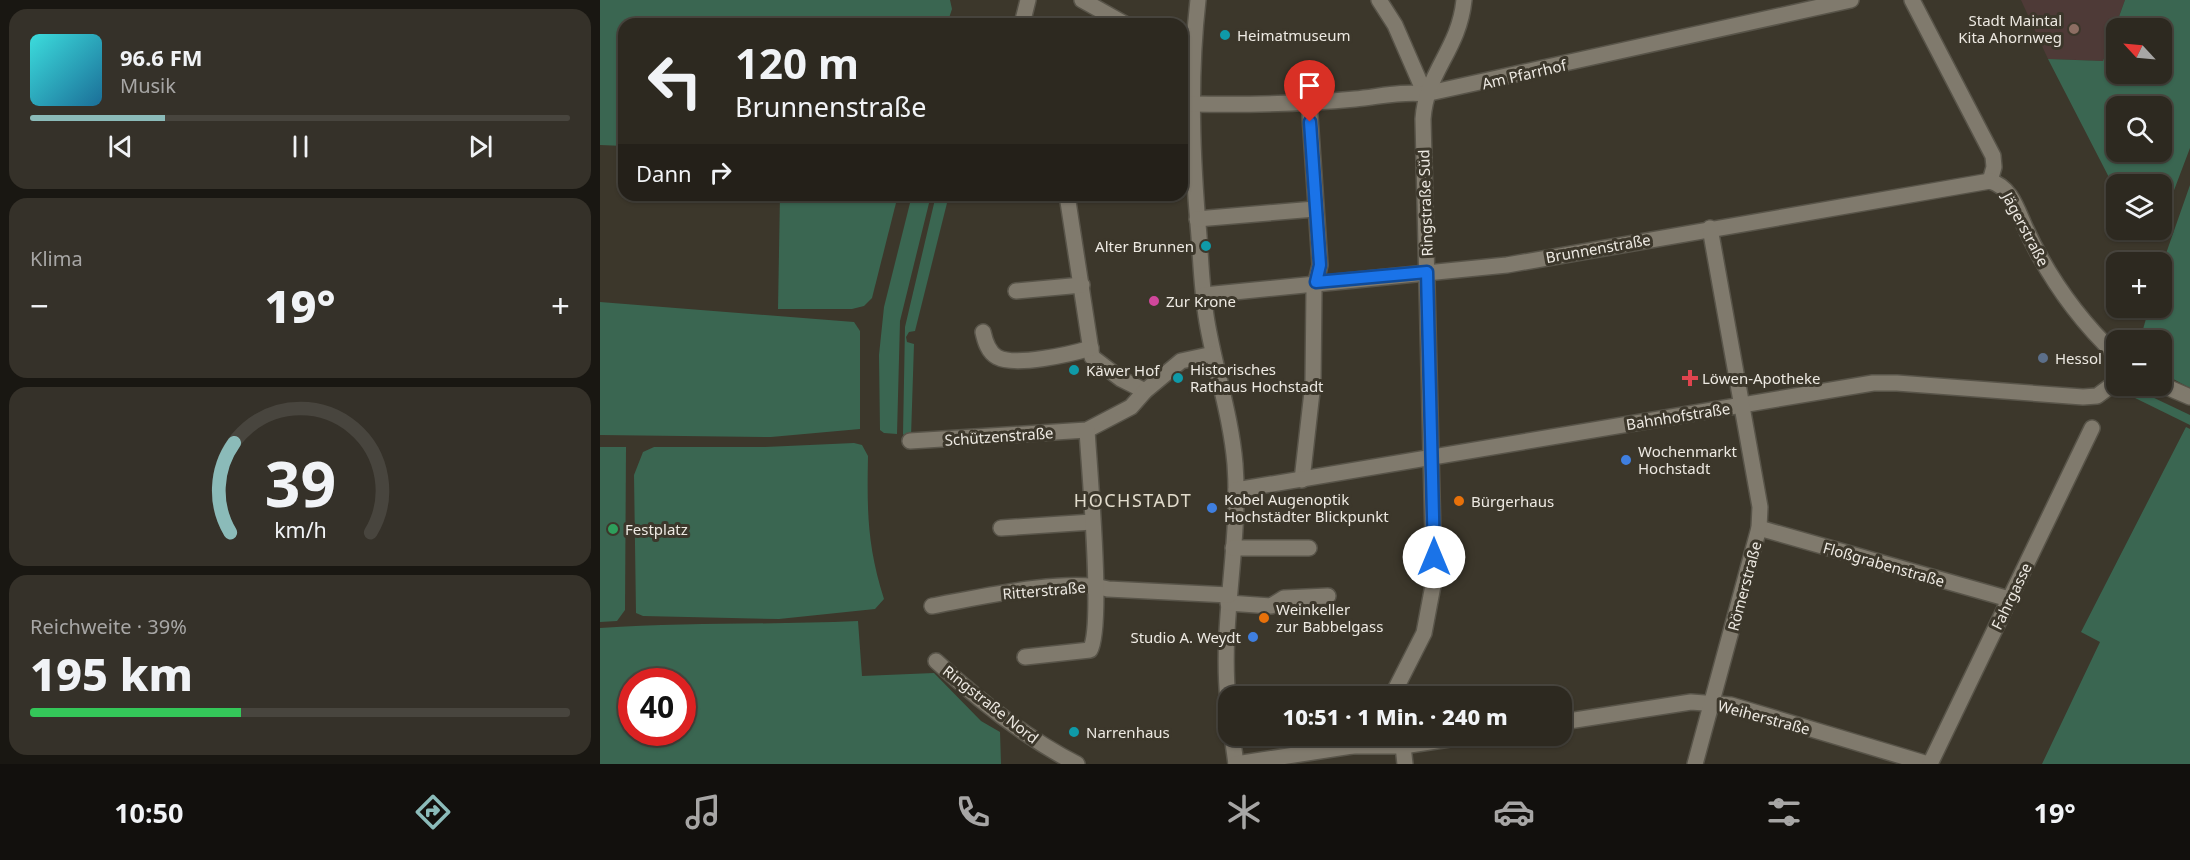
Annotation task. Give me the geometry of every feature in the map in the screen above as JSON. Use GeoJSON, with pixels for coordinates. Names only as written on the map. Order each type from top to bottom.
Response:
{"type":"FeatureCollection","features":[{"type":"Feature","properties":{"kind":"street"},"geometry":{"type":"LineString","coordinates":[[1024,18],[1028,0]]}},
{"type":"Feature","properties":{"kind":"street"},"geometry":{"type":"LineString","coordinates":[[1082,0],[1114,18]]}},
{"type":"Feature","properties":{"kind":"street"},"geometry":{"type":"LineString","coordinates":[[1188,143],[1192,104],[1188,29],[1198,0]]}},
{"type":"Feature","properties":{"kind":"street","name":"Ringstraße Süd"},"geometry":{"type":"LineString","coordinates":[[1379,0],[1395,25],[1425,94],[1423,119],[1433,457],[1434,580],[1430,609],[1417,650],[1397,686]]}},
{"type":"Feature","properties":{"kind":"street"},"geometry":{"type":"LineString","coordinates":[[1425,94],[1452,46],[1461,22],[1464,0]]}},
{"type":"Feature","properties":{"kind":"street","name":"Am Pfarrhof"},"geometry":{"type":"LineString","coordinates":[[1192,104],[1309,101],[1412,92],[1425,94],[1851,0]]}},
{"type":"Feature","properties":{"kind":"street","name":"Jägerstraße"},"geometry":{"type":"LineString","coordinates":[[1912,0],[1993,156],[1994,167],[1990,181],[2006,189],[2051,276],[2080,315],[2106,344]]}},
{"type":"Feature","properties":{"kind":"street"},"geometry":{"type":"LineString","coordinates":[[1302,480],[1313,383],[1313,297],[1320,265],[1309,101]]}},
{"type":"Feature","properties":{"kind":"street"},"geometry":{"type":"LineString","coordinates":[[1188,160],[1197,219],[1204,295],[1213,354],[1231,434],[1236,490],[1226,653],[1227,686]]}},
{"type":"Feature","properties":{"kind":"street","name":"Brunnenstraße"},"geometry":{"type":"LineString","coordinates":[[1204,295],[1316,282],[1507,265],[1990,181]]}},
{"type":"Feature","properties":{"kind":"street"},"geometry":{"type":"LineString","coordinates":[[1068,201],[1092,357],[1121,379],[1145,391]]}},
{"type":"Feature","properties":{"kind":"street"},"geometry":{"type":"LineString","coordinates":[[1197,219],[1316,209]]}},
{"type":"Feature","properties":{"kind":"street","name":"Römerstraße"},"geometry":{"type":"LineString","coordinates":[[1695,764],[1760,528],[1760,507],[1710,228]]}},
{"type":"Feature","properties":{"kind":"street"},"geometry":{"type":"LineString","coordinates":[[1016,291],[1082,285]]}},
{"type":"Feature","properties":{"kind":"street"},"geometry":{"type":"LineString","coordinates":[[983,332],[993,354],[1003,359],[1050,358],[1091,348]]}},
{"type":"Feature","properties":{"kind":"street"},"geometry":{"type":"LineString","coordinates":[[1024,657],[1090,650],[1095,642],[1096,585],[1087,430],[1131,407],[1145,391],[1181,361],[1213,354]]}},
{"type":"Feature","properties":{"kind":"street","name":"Bahnhofstraße"},"geometry":{"type":"LineString","coordinates":[[1236,490],[1882,383],[2083,397],[2097,396],[2106,389]]}},
{"type":"Feature","properties":{"kind":"street"},"geometry":{"type":"LineString","coordinates":[[2172,389],[2190,397]]}},
{"type":"Feature","properties":{"kind":"street","name":"Fahrgasse"},"geometry":{"type":"LineString","coordinates":[[1929,764],[2092,428]]}},
{"type":"Feature","properties":{"kind":"street","name":"Schützenstraße"},"geometry":{"type":"LineString","coordinates":[[910,441],[1087,430]]}},
{"type":"Feature","properties":{"kind":"street"},"geometry":{"type":"LineString","coordinates":[[1001,528],[1092,522]]}},
{"type":"Feature","properties":{"kind":"street","name":"Floßgrabenstraße"},"geometry":{"type":"LineString","coordinates":[[1760,528],[2009,600]]}},
{"type":"Feature","properties":{"kind":"street"},"geometry":{"type":"LineString","coordinates":[[1233,548],[1309,548]]}},
{"type":"Feature","properties":{"kind":"street","name":"Ritterstraße"},"geometry":{"type":"LineString","coordinates":[[932,606],[1034,589],[1096,585],[1108,589],[1229,599],[1271,606],[1284,598],[1328,596]]}},
{"type":"Feature","properties":{"kind":"street","name":"Ringstraße Nord"},"geometry":{"type":"LineString","coordinates":[[936,661],[991,707],[1059,755],[1077,764]]}},
{"type":"Feature","properties":{"kind":"street","name":"Weiherstraße"},"geometry":{"type":"LineString","coordinates":[[1572,721],[1691,702],[1731,705],[1929,764]]}},
{"type":"Feature","properties":{"kind":"street"},"geometry":{"type":"LineString","coordinates":[[1234,746],[1236,764],[1352,746]]}},
{"type":"Feature","properties":{"kind":"street"},"geometry":{"type":"LineString","coordinates":[[1403,746],[1405,764]]}},
{"type":"Feature","properties":{"kind":"shaded area","name":"Stadt Maintal Kita Ahornweg"},"geometry":{"type":"Polygon","coordinates":[[[2021,0],[2125,0],[2119,18],[2106,18],[2106,53],[2103,61],[2048,59],[2021,0]]]}},
{"type":"Feature","properties":{"kind":"green space"},"geometry":{"type":"Polygon","coordinates":[[[600,0],[950,0],[952,9],[949,18],[618,18],[618,146],[600,145],[600,0]]]}},
{"type":"Feature","properties":{"kind":"green space"},"geometry":{"type":"Polygon","coordinates":[[[2125,0],[2190,0],[2190,148],[2172,196],[2172,174],[2107,174],[2048,59],[2103,61],[2106,53],[2106,84],[2172,84],[2172,18],[2119,18],[2125,0]]]}},
{"type":"Feature","properties":{"kind":"green space"},"geometry":{"type":"Polygon","coordinates":[[[2190,185],[2190,388],[2172,378],[2172,330],[2143,330],[2146,318],[2172,318],[2172,252],[2167,252],[2190,185]]]}},
{"type":"Feature","properties":{"kind":"green space"},"geometry":{"type":"Polygon","coordinates":[[[780,201],[896,201],[872,298],[864,306],[852,309],[778,309],[780,201]]]}},
{"type":"Feature","properties":{"kind":"green space"},"geometry":{"type":"Polygon","coordinates":[[[910,201],[930,201],[900,321],[897,434],[884,433],[880,430],[879,355],[884,307],[910,201]]]}},
{"type":"Feature","properties":{"kind":"green space"},"geometry":{"type":"Polygon","coordinates":[[[935,201],[948,201],[915,331],[909,332],[906,337],[907,342],[914,344],[911,437],[906,438],[903,434],[905,327],[935,201]]]}},
{"type":"Feature","properties":{"kind":"green space"},"geometry":{"type":"Polygon","coordinates":[[[600,302],[854,322],[860,331],[860,429],[771,437],[600,435],[600,302]]]}},
{"type":"Feature","properties":{"kind":"green space"},"geometry":{"type":"Polygon","coordinates":[[[2150,396],[2190,415],[2190,425],[2133,397],[2150,396]]]}},
{"type":"Feature","properties":{"kind":"green space"},"geometry":{"type":"Polygon","coordinates":[[[2186,427],[2190,429],[2190,764],[2042,764],[2100,642],[2081,632],[2186,427]]]}},
{"type":"Feature","properties":{"kind":"green space"},"geometry":{"type":"Polygon","coordinates":[[[854,443],[862,445],[868,456],[869,528],[874,562],[884,599],[875,609],[779,619],[643,616],[636,613],[634,475],[643,452],[654,447],[765,447],[854,443]]]}},
{"type":"Feature","properties":{"kind":"green space","name":"Festplatz"},"geometry":{"type":"Polygon","coordinates":[[[600,447],[626,447],[625,610],[617,621],[600,622],[600,447]]]}},
{"type":"Feature","properties":{"kind":"green space"},"geometry":{"type":"Polygon","coordinates":[[[858,621],[862,676],[934,673],[981,721],[1000,732],[1001,764],[600,764],[600,628],[858,621]]]}},
{"type":"Feature","properties":{"kind":"place","name":"Stadt Maintal Kita Ahornweg"},"geometry":{"type":"Point","coordinates":[2074,29]}},
{"type":"Feature","properties":{"kind":"place","name":"Heimatmuseum"},"geometry":{"type":"Point","coordinates":[1225,35]}},
{"type":"Feature","properties":{"kind":"place","name":"Alter Brunnen"},"geometry":{"type":"Point","coordinates":[1206,246]}},
{"type":"Feature","properties":{"kind":"place","name":"Zur Krone"},"geometry":{"type":"Point","coordinates":[1154,301]}},
{"type":"Feature","properties":{"kind":"place","name":"Hessol"},"geometry":{"type":"Point","coordinates":[2043,358]}},
{"type":"Feature","properties":{"kind":"place","name":"Käwer Hof"},"geometry":{"type":"Point","coordinates":[1074,370]}},
{"type":"Feature","properties":{"kind":"place","name":"Historisches Rathaus Hochstadt"},"geometry":{"type":"Point","coordinates":[1178,378]}},
{"type":"Feature","properties":{"kind":"place","name":"Löwen-Apotheke"},"geometry":{"type":"Point","coordinates":[1690,378]}},
{"type":"Feature","properties":{"kind":"place","name":"Wochenmarkt Hochstadt"},"geometry":{"type":"Point","coordinates":[1626,460]}},
{"type":"Feature","properties":{"kind":"place","name":"Bürgerhaus"},"geometry":{"type":"Point","coordinates":[1459,501]}},
{"type":"Feature","properties":{"kind":"place","name":"Kobel Augenoptik Hochstädter Blickpunkt"},"geometry":{"type":"Point","coordinates":[1212,508]}},
{"type":"Feature","properties":{"kind":"place","name":"Festplatz"},"geometry":{"type":"Point","coordinates":[613,529]}},
{"type":"Feature","properties":{"kind":"place","name":"Weinkeller zur Babbelgass"},"geometry":{"type":"Point","coordinates":[1264,618]}},
{"type":"Feature","properties":{"kind":"place","name":"Studio A. Weydt"},"geometry":{"type":"Point","coordinates":[1253,637]}},
{"type":"Feature","properties":{"kind":"place","name":"Narrenhaus"},"geometry":{"type":"Point","coordinates":[1074,732]}},
{"type":"Feature","properties":{"kind":"district","name":"HOCHSTADT"},"geometry":{"type":"Point","coordinates":[1133,500]}},
{"type":"Feature","properties":{"kind":"route"},"geometry":{"type":"LineString","coordinates":[[1310,122],[1320,265],[1316,282],[1427,272],[1434,557]]}}]}
